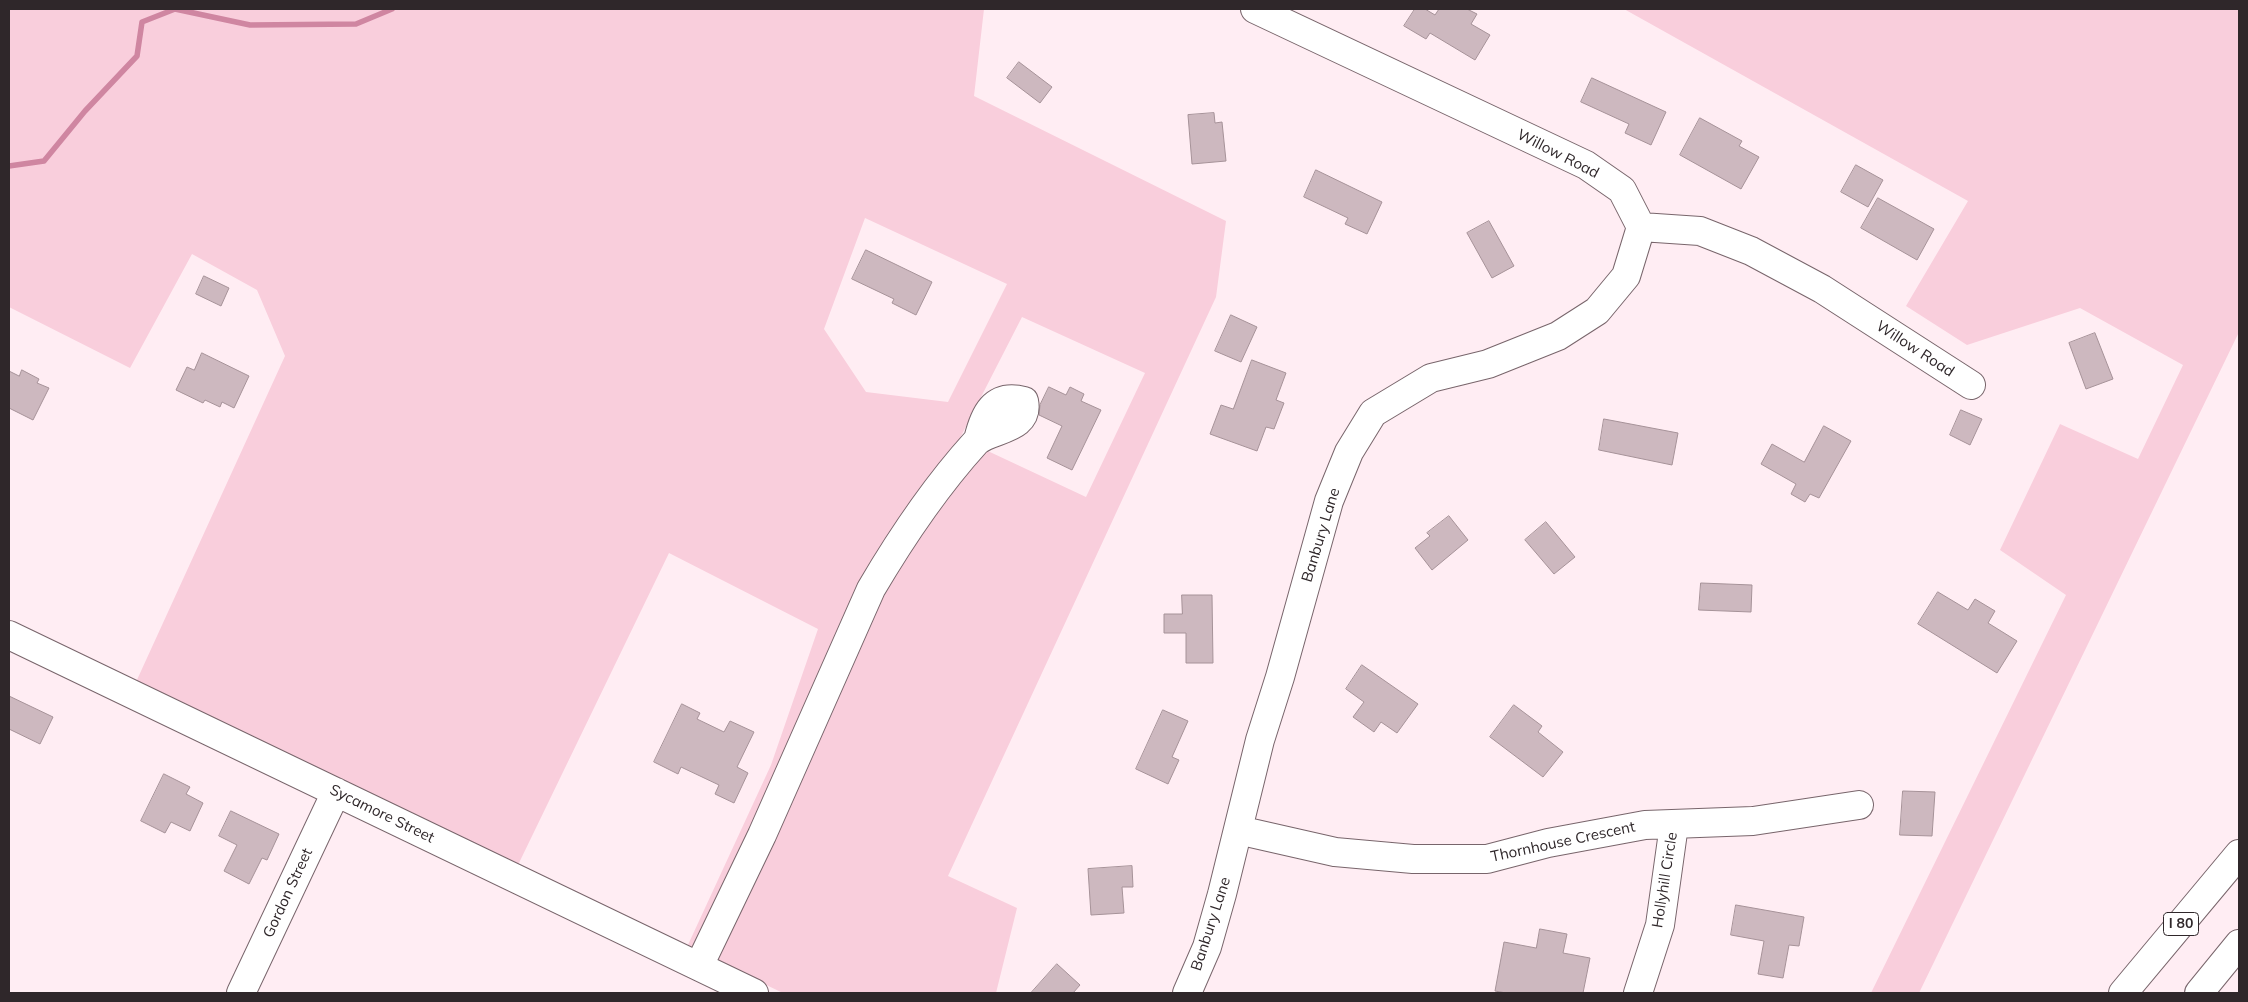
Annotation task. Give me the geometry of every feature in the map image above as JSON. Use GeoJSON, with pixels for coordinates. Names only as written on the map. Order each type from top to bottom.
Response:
{"type":"FeatureCollection","features":[{"type":"Feature","properties":{"kind":"main road","name":"Willow Road"},"geometry":{"type":"LineString","coordinates":[[1255,9],[1586,165],[1622,190],[1641,227],[1700,231],[1751,250],[1822,289],[1971,385]]}},
{"type":"Feature","properties":{"kind":"main road","name":"Banbury Lane"},"geometry":{"type":"LineString","coordinates":[[1187,993],[1207,947],[1260,740],[1280,677],[1329,501],[1349,452],[1373,413],[1431,378],[1488,364],[1558,336],[1596,311],[1626,276],[1641,227]]}},
{"type":"Feature","properties":{"kind":"main road"},"geometry":{"type":"LineString","coordinates":[[698,966],[762,835],[871,589],[888,559],[932,498],[978,440]]}},
{"type":"Feature","properties":{"kind":"main road","name":"Sycamore Street"},"geometry":{"type":"LineString","coordinates":[[9,635],[754,993]]}},
{"type":"Feature","properties":{"kind":"main road","name":"Gordon Street"},"geometry":{"type":"LineString","coordinates":[[241,993],[336,792]]}},
{"type":"Feature","properties":{"kind":"main road","name":"Thornhouse Crescent"},"geometry":{"type":"LineString","coordinates":[[1238,830],[1335,852],[1413,859],[1468,859],[1487,858],[1548,843],[1645,825],[1753,821],[1859,806]]}},
{"type":"Feature","properties":{"kind":"main road","name":"Hollyhill Circle"},"geometry":{"type":"LineString","coordinates":[[1638,993],[1660,925],[1674,825]]}},
{"type":"Feature","properties":{"kind":"main road","name":"I 80"},"geometry":{"type":"LineString","coordinates":[[2123,993],[2239,854]]}},
{"type":"Feature","properties":{"kind":"main road"},"geometry":{"type":"LineString","coordinates":[[2199,993],[2239,944]]}},
{"type":"Feature","properties":{"kind":"shaded area"},"geometry":{"type":"Polygon","coordinates":[[[9,9],[984,9],[974,96],[1226,221],[1216,297],[948,876],[1017,908],[996,993],[783,993],[687,947],[771,765],[818,629],[669,553],[518,865],[136,682],[285,356],[257,290],[192,254],[130,368],[9,307],[9,9]],[[865,218],[824,329],[866,392],[948,402],[1007,284],[865,218]],[[1022,317],[960,438],[1086,497],[1145,373],[1022,317]]]}},
{"type":"Feature","properties":{"kind":"shaded area"},"geometry":{"type":"Polygon","coordinates":[[[1624,9],[2239,9],[2239,332],[1919,993],[1871,993],[2066,595],[2000,550],[2060,424],[2138,459],[2183,365],[2080,308],[1967,345],[1906,306],[1968,201],[1624,9]]]}},
{"type":"Feature","properties":{"kind":"building"},"geometry":{"type":"Polygon","coordinates":[[[1415,9],[1425,9],[1435,15],[1439,9],[1467,9],[1477,14],[1471,24],[1490,35],[1475,60],[1430,33],[1426,39],[1404,26],[1415,9]]]}},
{"type":"Feature","properties":{"kind":"building"},"geometry":{"type":"Polygon","coordinates":[[[1019,62],[1052,87],[1040,103],[1007,78],[1019,62]]]}},
{"type":"Feature","properties":{"kind":"building"},"geometry":{"type":"Polygon","coordinates":[[[1592,78],[1666,112],[1651,145],[1625,133],[1629,124],[1581,102],[1592,78]]]}},
{"type":"Feature","properties":{"kind":"building"},"geometry":{"type":"Polygon","coordinates":[[[1214,113],[1215,123],[1222,122],[1226,161],[1192,164],[1188,115],[1214,113]]]}},
{"type":"Feature","properties":{"kind":"building"},"geometry":{"type":"Polygon","coordinates":[[[1700,118],[1742,141],[1739,146],[1759,157],[1741,189],[1680,155],[1700,118]]]}},
{"type":"Feature","properties":{"kind":"building"},"geometry":{"type":"Polygon","coordinates":[[[1856,165],[1883,180],[1868,207],[1841,192],[1856,165]]]}},
{"type":"Feature","properties":{"kind":"building"},"geometry":{"type":"Polygon","coordinates":[[[1316,170],[1382,202],[1367,234],[1345,224],[1348,218],[1304,197],[1316,170]]]}},
{"type":"Feature","properties":{"kind":"building"},"geometry":{"type":"Polygon","coordinates":[[[1878,198],[1934,229],[1917,260],[1861,228],[1878,198]]]}},
{"type":"Feature","properties":{"kind":"building"},"geometry":{"type":"Polygon","coordinates":[[[1489,221],[1514,266],[1492,278],[1467,233],[1489,221]]]}},
{"type":"Feature","properties":{"kind":"building"},"geometry":{"type":"Polygon","coordinates":[[[866,250],[932,282],[916,315],[892,303],[894,299],[852,279],[866,250]]]}},
{"type":"Feature","properties":{"kind":"building"},"geometry":{"type":"Polygon","coordinates":[[[204,276],[229,288],[221,306],[196,294],[204,276]]]}},
{"type":"Feature","properties":{"kind":"building"},"geometry":{"type":"Polygon","coordinates":[[[1231,315],[1257,327],[1241,362],[1215,351],[1231,315]]]}},
{"type":"Feature","properties":{"kind":"building"},"geometry":{"type":"Polygon","coordinates":[[[2095,333],[2113,379],[2086,389],[2069,343],[2095,333]]]}},
{"type":"Feature","properties":{"kind":"building"},"geometry":{"type":"Polygon","coordinates":[[[202,353],[249,376],[234,408],[222,402],[220,407],[205,400],[203,403],[176,390],[187,367],[194,370],[202,353]]]}},
{"type":"Feature","properties":{"kind":"building"},"geometry":{"type":"Polygon","coordinates":[[[1252,360],[1286,373],[1276,400],[1284,403],[1274,429],[1266,427],[1257,451],[1210,434],[1221,405],[1233,409],[1252,360]]]}},
{"type":"Feature","properties":{"kind":"building"},"geometry":{"type":"Polygon","coordinates":[[[22,370],[39,379],[37,383],[49,388],[33,420],[9,408],[9,371],[19,376],[22,370]]]}},
{"type":"Feature","properties":{"kind":"building"},"geometry":{"type":"Polygon","coordinates":[[[1049,387],[1066,395],[1070,387],[1084,394],[1081,401],[1101,410],[1072,470],[1047,458],[1062,426],[1039,415],[1040,405],[1049,387]]]}},
{"type":"Feature","properties":{"kind":"building"},"geometry":{"type":"Polygon","coordinates":[[[1961,410],[1982,419],[1970,445],[1950,435],[1961,410]]]}},
{"type":"Feature","properties":{"kind":"building"},"geometry":{"type":"Polygon","coordinates":[[[1604,419],[1678,433],[1672,465],[1599,450],[1604,419]]]}},
{"type":"Feature","properties":{"kind":"building"},"geometry":{"type":"Polygon","coordinates":[[[1824,426],[1851,441],[1819,498],[1810,494],[1805,502],[1791,494],[1796,484],[1761,464],[1772,444],[1804,462],[1824,426]]]}},
{"type":"Feature","properties":{"kind":"building"},"geometry":{"type":"Polygon","coordinates":[[[1449,516],[1468,540],[1432,570],[1415,548],[1430,536],[1427,533],[1449,516]]]}},
{"type":"Feature","properties":{"kind":"building"},"geometry":{"type":"Polygon","coordinates":[[[1546,522],[1575,557],[1554,574],[1525,540],[1546,522]]]}},
{"type":"Feature","properties":{"kind":"building"},"geometry":{"type":"Polygon","coordinates":[[[1701,583],[1752,585],[1751,612],[1699,610],[1701,583]]]}},
{"type":"Feature","properties":{"kind":"building"},"geometry":{"type":"Polygon","coordinates":[[[1938,592],[1968,610],[1975,599],[1995,611],[1988,623],[2017,641],[1997,673],[1918,624],[1938,592]]]}},
{"type":"Feature","properties":{"kind":"building"},"geometry":{"type":"Polygon","coordinates":[[[1182,595],[1212,595],[1213,663],[1186,663],[1186,633],[1164,633],[1164,614],[1182,614],[1182,595]]]}},
{"type":"Feature","properties":{"kind":"building"},"geometry":{"type":"Polygon","coordinates":[[[1362,665],[1418,704],[1397,733],[1381,722],[1374,732],[1353,717],[1364,702],[1346,689],[1362,665]]]}},
{"type":"Feature","properties":{"kind":"building"},"geometry":{"type":"Polygon","coordinates":[[[9,696],[53,717],[40,744],[9,729],[9,696]]]}},
{"type":"Feature","properties":{"kind":"building"},"geometry":{"type":"Polygon","coordinates":[[[682,704],[700,713],[697,719],[724,732],[730,721],[754,732],[737,767],[748,773],[734,803],[715,794],[719,785],[681,767],[678,774],[654,762],[682,704]]]}},
{"type":"Feature","properties":{"kind":"building"},"geometry":{"type":"Polygon","coordinates":[[[1514,705],[1542,726],[1538,732],[1563,752],[1543,777],[1490,737],[1514,705]]]}},
{"type":"Feature","properties":{"kind":"building"},"geometry":{"type":"Polygon","coordinates":[[[1163,710],[1188,721],[1172,757],[1179,760],[1168,784],[1136,769],[1163,710]]]}},
{"type":"Feature","properties":{"kind":"building"},"geometry":{"type":"Polygon","coordinates":[[[164,774],[190,787],[186,794],[203,803],[190,831],[171,822],[165,833],[141,821],[164,774]]]}},
{"type":"Feature","properties":{"kind":"building"},"geometry":{"type":"Polygon","coordinates":[[[1903,791],[1935,792],[1932,836],[1900,835],[1903,791]]]}},
{"type":"Feature","properties":{"kind":"building"},"geometry":{"type":"Polygon","coordinates":[[[231,811],[279,834],[267,860],[262,858],[249,884],[224,871],[237,845],[219,836],[231,811]]]}},
{"type":"Feature","properties":{"kind":"building"},"geometry":{"type":"Polygon","coordinates":[[[1132,866],[1133,887],[1122,887],[1124,913],[1091,915],[1088,869],[1132,866]]]}},
{"type":"Feature","properties":{"kind":"building"},"geometry":{"type":"Polygon","coordinates":[[[1736,905],[1804,917],[1799,946],[1789,945],[1783,978],[1758,974],[1764,941],[1731,935],[1736,905]]]}},
{"type":"Feature","properties":{"kind":"building"},"geometry":{"type":"Polygon","coordinates":[[[1540,929],[1567,934],[1563,953],[1590,958],[1583,993],[1506,993],[1495,991],[1504,942],[1536,948],[1540,929]]]}},
{"type":"Feature","properties":{"kind":"building"},"geometry":{"type":"Polygon","coordinates":[[[1057,964],[1080,985],[1073,993],[1031,993],[1057,964]]]}},
{"type":"Feature","properties":{"kind":"waterway"},"geometry":{"type":"LineString","coordinates":[[9,166],[44,161],[85,111],[137,56],[142,22],[175,9],[250,25],[356,24],[392,9]]}}]}
